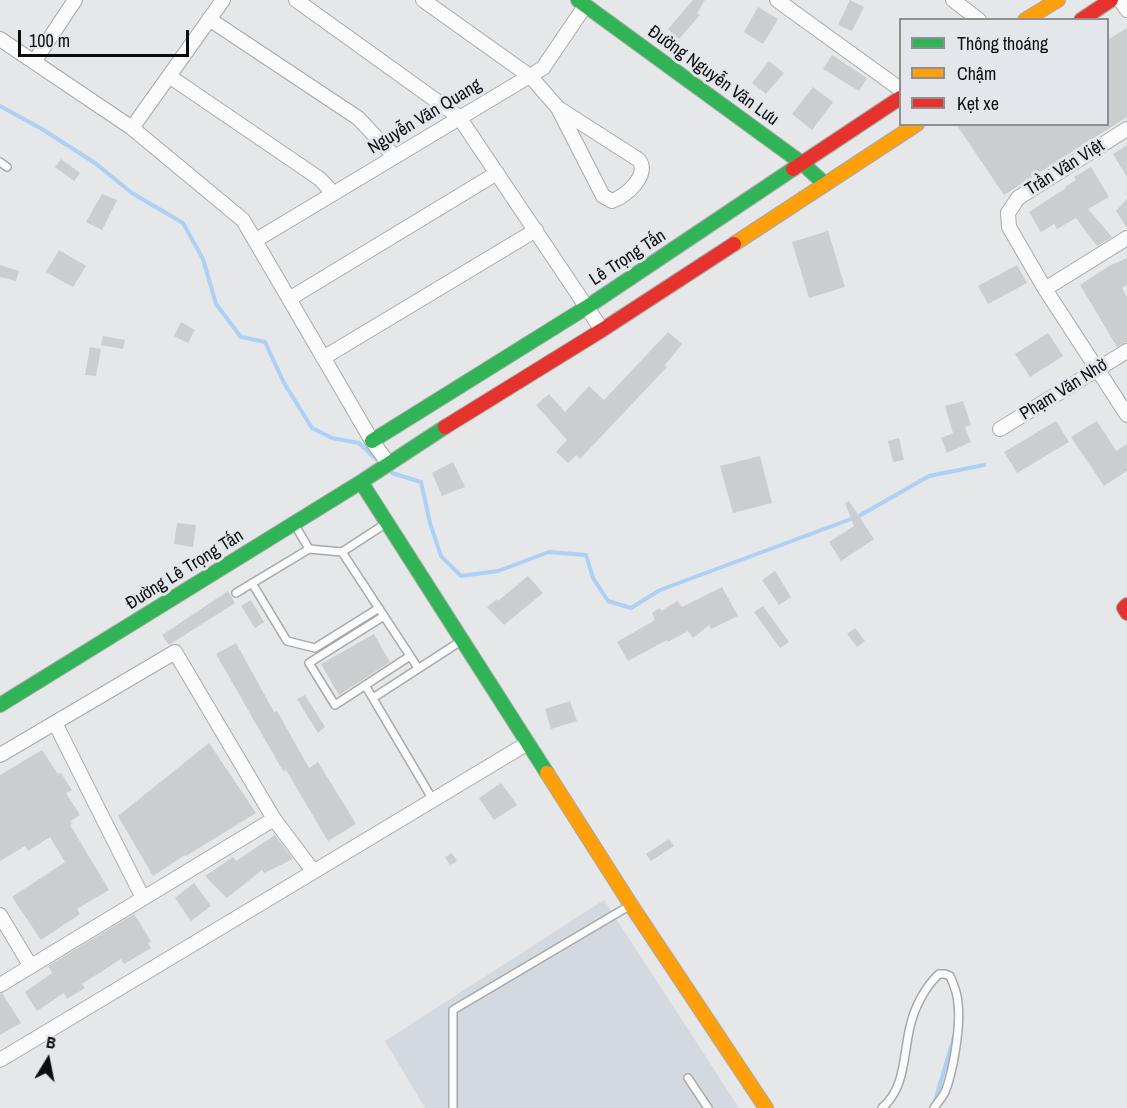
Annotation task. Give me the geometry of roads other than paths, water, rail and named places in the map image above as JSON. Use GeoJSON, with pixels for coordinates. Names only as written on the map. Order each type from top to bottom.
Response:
{"type":"FeatureCollection","features":[{"type":"Feature","properties":{"kind":"street"},"geometry":{"type":"LineString","coordinates":[[132,128],[223,0]]}},
{"type":"Feature","properties":{"kind":"street"},"geometry":{"type":"LineString","coordinates":[[296,0],[459,117],[602,330]]}},
{"type":"Feature","properties":{"kind":"street"},"geometry":{"type":"LineString","coordinates":[[423,0],[531,77],[558,108],[603,196],[612,201],[623,197],[642,172],[642,164],[558,108]]}},
{"type":"Feature","properties":{"kind":"street"},"geometry":{"type":"LineString","coordinates":[[777,0],[899,88]]}},
{"type":"Feature","properties":{"kind":"street"},"geometry":{"type":"LineString","coordinates":[[953,0],[977,18]]}},
{"type":"Feature","properties":{"kind":"street"},"geometry":{"type":"LineString","coordinates":[[1028,18],[1058,0]]}},
{"type":"Feature","properties":{"kind":"street"},"geometry":{"type":"LineString","coordinates":[[1084,18],[1111,0]]}},
{"type":"Feature","properties":{"kind":"street"},"geometry":{"type":"LineString","coordinates":[[1120,0],[1127,10]]}},
{"type":"Feature","properties":{"kind":"street"},"geometry":{"type":"LineString","coordinates":[[34,62],[69,2]]}},
{"type":"Feature","properties":{"kind":"street","name":"Nguyễn Văn Quang"},"geometry":{"type":"LineString","coordinates":[[256,240],[459,117],[531,77],[543,68],[584,2]]}},
{"type":"Feature","properties":{"kind":"street","name":"Đường Nguyễn Văn Lưu"},"geometry":{"type":"LineString","coordinates":[[584,2],[803,164],[825,184]]}},
{"type":"Feature","properties":{"kind":"street"},"geometry":{"type":"LineString","coordinates":[[209,19],[358,118],[394,156]]}},
{"type":"Feature","properties":{"kind":"street"},"geometry":{"type":"LineString","coordinates":[[0,39],[132,128],[243,220],[372,441],[388,463],[602,330],[914,126]]}},
{"type":"Feature","properties":{"kind":"street"},"geometry":{"type":"LineString","coordinates":[[169,76],[320,179],[333,193]]}},
{"type":"Feature","properties":{"kind":"street","name":"Lê Trọng Tấn"},"geometry":{"type":"LineString","coordinates":[[372,441],[587,307],[899,99]]}},
{"type":"Feature","properties":{"kind":"street","name":"Trần Văn Việt"},"geometry":{"type":"LineString","coordinates":[[1045,289],[1009,227],[1008,213],[1018,198],[1127,129]]}},
{"type":"Feature","properties":{"kind":"street"},"geometry":{"type":"LineString","coordinates":[[289,299],[497,173]]}},
{"type":"Feature","properties":{"kind":"street"},"geometry":{"type":"LineString","coordinates":[[323,358],[536,230]]}},
{"type":"Feature","properties":{"kind":"street"},"geometry":{"type":"LineString","coordinates":[[1127,238],[1045,289],[1127,415]]}},
{"type":"Feature","properties":{"kind":"street","name":"Phạm Văn Nhờ"},"geometry":{"type":"LineString","coordinates":[[1000,429],[1127,351]]}},
{"type":"Feature","properties":{"kind":"street","name":"Đường Lê Trọng Tấn"},"geometry":{"type":"LineString","coordinates":[[0,705],[294,524],[388,463]]}},
{"type":"Feature","properties":{"kind":"street"},"geometry":{"type":"LineString","coordinates":[[361,482],[631,905],[766,1108]]}},
{"type":"Feature","properties":{"kind":"street"},"geometry":{"type":"LineString","coordinates":[[1127,605],[1124,608],[1127,613]]}},
{"type":"Feature","properties":{"kind":"street"},"geometry":{"type":"LineString","coordinates":[[0,755],[175,652],[274,819],[313,871]]}},
{"type":"Feature","properties":{"kind":"street"},"geometry":{"type":"LineString","coordinates":[[55,723],[143,898]]}},
{"type":"Feature","properties":{"kind":"street"},"geometry":{"type":"LineString","coordinates":[[0,1060],[528,743]]}},
{"type":"Feature","properties":{"kind":"street"},"geometry":{"type":"LineString","coordinates":[[0,985],[274,819]]}},
{"type":"Feature","properties":{"kind":"street"},"geometry":{"type":"LineString","coordinates":[[0,915],[30,965]]}},
{"type":"Feature","properties":{"kind":"lane"},"geometry":{"type":"LineString","coordinates":[[0,162],[7,167]]}},
{"type":"Feature","properties":{"kind":"lane"},"geometry":{"type":"LineString","coordinates":[[236,593],[309,549],[342,552],[387,522]]}},
{"type":"Feature","properties":{"kind":"lane"},"geometry":{"type":"LineString","coordinates":[[294,524],[309,549]]}},
{"type":"Feature","properties":{"kind":"lane"},"geometry":{"type":"LineString","coordinates":[[342,552],[418,669]]}},
{"type":"Feature","properties":{"kind":"lane"},"geometry":{"type":"LineString","coordinates":[[252,583],[287,641],[315,648],[379,608]]}},
{"type":"Feature","properties":{"kind":"lane"},"geometry":{"type":"LineString","coordinates":[[384,616],[309,663],[335,705],[410,656]]}},
{"type":"Feature","properties":{"kind":"lane"},"geometry":{"type":"LineString","coordinates":[[373,698],[462,640]]}},
{"type":"Feature","properties":{"kind":"lane"},"geometry":{"type":"LineString","coordinates":[[365,685],[433,800]]}},
{"type":"Feature","properties":{"kind":"lane"},"geometry":{"type":"LineString","coordinates":[[453,1108],[453,1010],[631,905]]}},
{"type":"Feature","properties":{"kind":"lane"},"geometry":{"type":"LineString","coordinates":[[882,1108],[889,1102],[898,1086],[914,1014],[929,985],[939,974],[945,974],[950,976],[956,991],[958,1020],[951,1068],[944,1094],[934,1108]]}},
{"type":"Feature","properties":{"kind":"lane"},"geometry":{"type":"LineString","coordinates":[[688,1078],[708,1108]]}},
{"type":"Feature","properties":{"kind":"waterway"},"geometry":{"type":"LineString","coordinates":[[0,106],[42,129],[95,163],[132,193],[183,223],[203,259],[216,304],[241,337],[265,342],[284,383],[312,428],[332,438],[359,443],[376,459]]}},
{"type":"Feature","properties":{"kind":"waterway"},"geometry":{"type":"LineString","coordinates":[[392,473],[421,482],[430,523],[441,556],[461,576],[498,571],[549,552],[586,555],[593,578],[608,601],[631,608],[660,590],[859,516],[929,476],[984,465]]}},
{"type":"Feature","properties":{"kind":"waterway"},"geometry":{"type":"LineString","coordinates":[[934,1104],[954,1037]]}}]}
